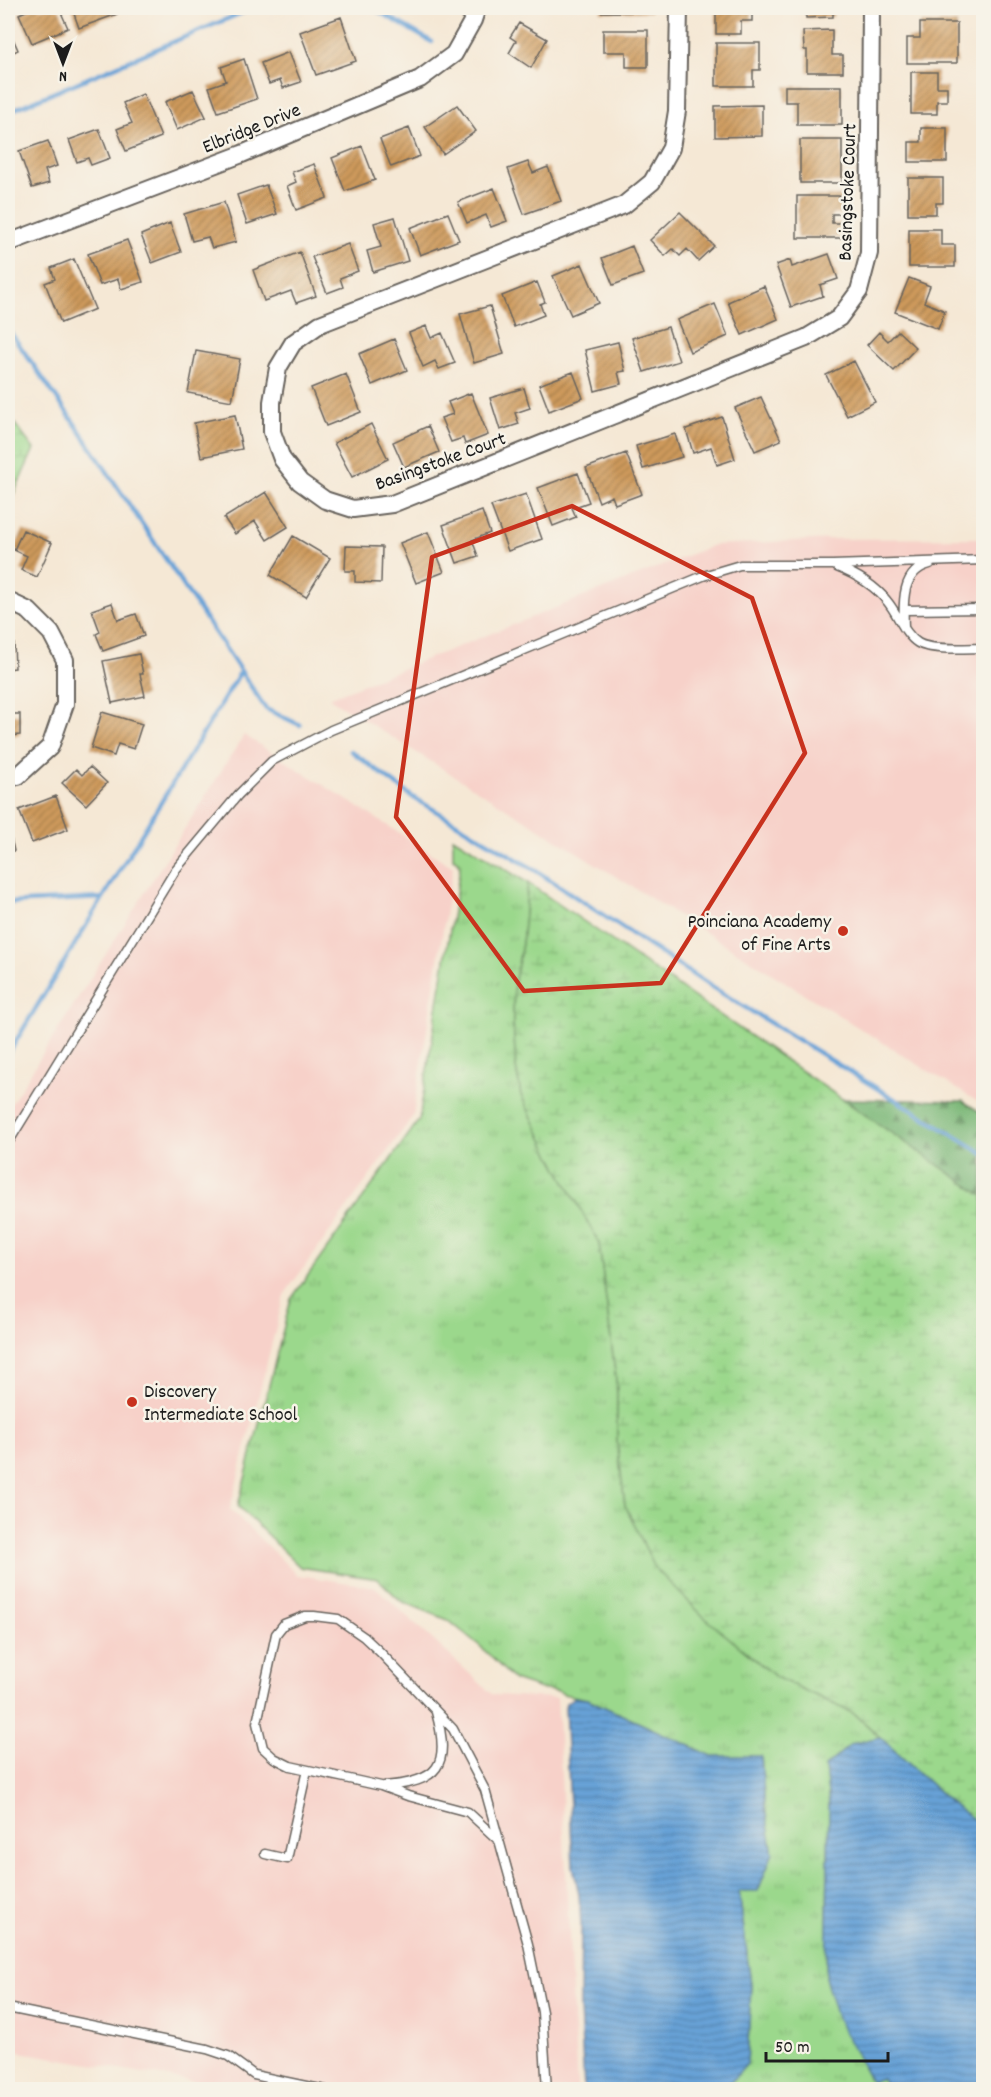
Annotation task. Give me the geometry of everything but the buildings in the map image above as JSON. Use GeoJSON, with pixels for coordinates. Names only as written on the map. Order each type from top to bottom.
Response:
{"type":"FeatureCollection","features":[{"type":"Feature","properties":{"kind":"street","name":"Elbridge Drive"},"geometry":{"type":"LineString","coordinates":[[8,243],[242,154],[420,79],[454,54],[477,8]]}},
{"type":"Feature","properties":{"kind":"street","name":"Basingstoke Court"},"geometry":{"type":"LineString","coordinates":[[679,8],[677,111],[671,148],[652,182],[624,205],[320,324],[293,343],[278,368],[272,402],[272,432],[282,459],[300,482],[325,500],[353,509],[392,504],[806,338],[839,318],[859,291],[869,253],[871,8]]}},
{"type":"Feature","properties":{"kind":"street"},"geometry":{"type":"LineString","coordinates":[[8,601],[29,611],[51,633],[65,660],[65,704],[50,747],[18,776],[8,778]]}},
{"type":"Feature","properties":{"kind":"lane"},"geometry":{"type":"LineString","coordinates":[[904,628],[907,581],[921,566],[946,560]]}},
{"type":"Feature","properties":{"kind":"lane"},"geometry":{"type":"LineString","coordinates":[[8,1143],[176,869],[238,795],[272,761],[330,730],[703,576],[740,565],[833,565],[984,560]]}},
{"type":"Feature","properties":{"kind":"lane"},"geometry":{"type":"LineString","coordinates":[[833,565],[854,573],[887,600],[904,628],[918,643],[943,648],[984,648]]}},
{"type":"Feature","properties":{"kind":"lane"},"geometry":{"type":"LineString","coordinates":[[904,610],[984,609]]}},
{"type":"Feature","properties":{"kind":"lane"},"geometry":{"type":"LineString","coordinates":[[497,1839],[468,1812],[408,1796],[381,1786],[290,1766],[274,1758],[263,1748],[257,1723],[276,1634],[284,1624],[292,1620],[314,1616],[338,1619],[347,1624],[380,1652],[453,1729],[484,1790],[493,1816],[497,1839],[538,1986],[545,2040],[547,2090]]}},
{"type":"Feature","properties":{"kind":"lane"},"geometry":{"type":"LineString","coordinates":[[381,1786],[416,1782],[436,1769],[440,1761],[443,1742],[436,1712]]}},
{"type":"Feature","properties":{"kind":"lane"},"geometry":{"type":"LineString","coordinates":[[266,1854],[287,1859],[307,1770]]}},
{"type":"Feature","properties":{"kind":"lane"},"geometry":{"type":"LineString","coordinates":[[8,2008],[207,2049],[228,2056],[244,2070],[254,2075],[325,2090]]}},
{"type":"Feature","properties":{"kind":"highlighted area"},"geometry":{"type":"Polygon","coordinates":[[[572,506],[752,598],[805,753],[661,983],[524,991],[396,817],[432,557],[572,506]]]}},
{"type":"Feature","properties":{"kind":"shaded area","name":"Poinciana Academy of Fine Arts"},"geometry":{"type":"Polygon","coordinates":[[[983,538],[983,1105],[329,698],[714,545],[833,539],[983,538]]]}},
{"type":"Feature","properties":{"kind":"shaded area","name":"Discovery Intermediate School"},"geometry":{"type":"Polygon","coordinates":[[[244,735],[453,867],[413,1116],[284,1295],[230,1509],[297,1575],[375,1587],[493,1695],[557,1698],[577,2089],[238,2089],[8,2050],[8,1109],[244,735]]]}},
{"type":"Feature","properties":{"kind":"green space"},"geometry":{"type":"Polygon","coordinates":[[[8,415],[34,449],[11,500],[8,514],[8,415]]]}},
{"type":"Feature","properties":{"kind":"green space"},"geometry":{"type":"Polygon","coordinates":[[[453,837],[528,883],[522,944],[514,985],[513,1020],[516,1067],[521,1095],[599,1243],[617,1388],[617,1441],[625,1505],[776,1677],[855,1714],[880,1737],[851,1744],[825,1767],[829,1804],[826,1981],[871,2081],[882,2078],[887,2089],[725,2089],[747,2063],[751,1985],[739,1891],[772,1853],[765,1808],[761,1756],[712,1756],[587,1699],[559,1691],[544,1690],[514,1680],[480,1646],[448,1620],[401,1601],[378,1579],[300,1567],[238,1506],[291,1299],[419,1120],[460,868],[458,861],[453,858],[453,837]]]}},
{"type":"Feature","properties":{"kind":"green space"},"geometry":{"type":"Polygon","coordinates":[[[528,883],[983,1196],[983,1826],[952,1804],[855,1714],[776,1677],[704,1617],[655,1568],[625,1505],[617,1441],[617,1388],[599,1243],[521,1095],[516,1067],[513,1020],[514,985],[522,944],[528,883]]]}},
{"type":"Feature","properties":{"kind":"green space"},"geometry":{"type":"Polygon","coordinates":[[[842,1099],[963,1101],[983,1114],[983,1196],[842,1099]]]}},
{"type":"Feature","properties":{"kind":"water"},"geometry":{"type":"Polygon","coordinates":[[[574,1697],[587,1699],[712,1756],[761,1756],[765,1808],[773,1853],[758,1891],[739,1891],[751,1985],[747,2064],[725,2089],[584,2089],[580,2007],[581,1925],[579,1895],[573,1866],[565,1707],[566,1703],[574,1697]]]}},
{"type":"Feature","properties":{"kind":"water"},"geometry":{"type":"Polygon","coordinates":[[[880,1737],[952,1804],[983,1826],[983,2089],[887,2089],[882,2078],[871,2082],[837,2018],[826,1981],[829,1804],[825,1767],[851,1744],[880,1737]]]}},
{"type":"Feature","properties":{"kind":"waterway"},"geometry":{"type":"LineString","coordinates":[[8,112],[253,8]]}},
{"type":"Feature","properties":{"kind":"waterway"},"geometry":{"type":"LineString","coordinates":[[373,8],[432,42]]}},
{"type":"Feature","properties":{"kind":"waterway"},"geometry":{"type":"LineString","coordinates":[[8,329],[82,434],[266,709],[300,725]]}},
{"type":"Feature","properties":{"kind":"waterway"},"geometry":{"type":"LineString","coordinates":[[8,1054],[241,671]]}},
{"type":"Feature","properties":{"kind":"waterway"},"geometry":{"type":"LineString","coordinates":[[351,751],[414,798],[535,870],[707,984],[984,1154]]}},
{"type":"Feature","properties":{"kind":"waterway"},"geometry":{"type":"LineString","coordinates":[[8,903],[103,898]]}},
{"type":"Feature","properties":{"kind":"place","name":"Poinciana Academy of Fine Arts"},"geometry":{"type":"Point","coordinates":[843,931]}},
{"type":"Feature","properties":{"kind":"place","name":"Discovery Intermediate School"},"geometry":{"type":"Point","coordinates":[132,1402]}}]}
